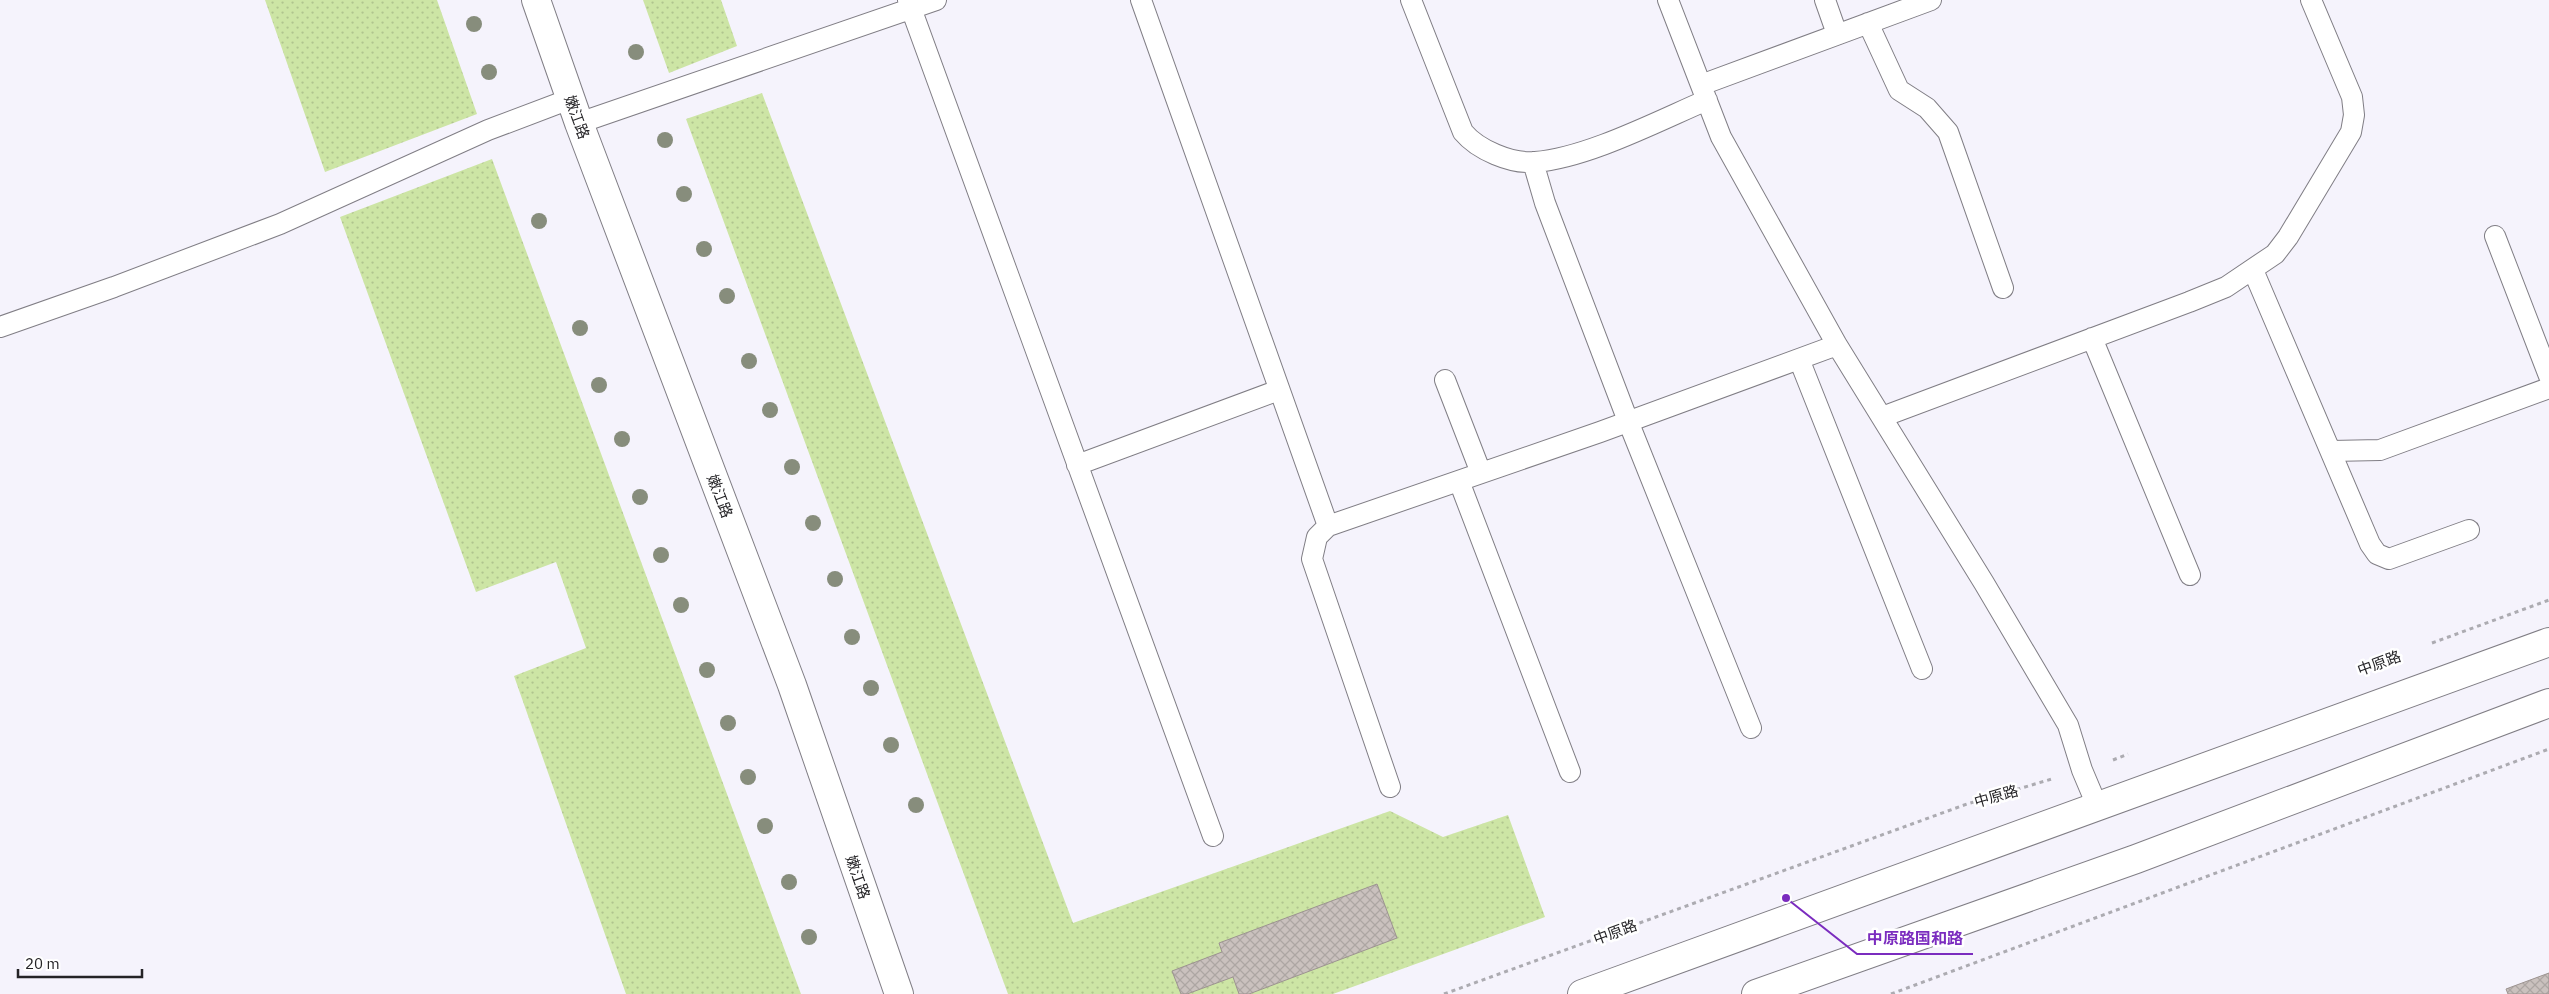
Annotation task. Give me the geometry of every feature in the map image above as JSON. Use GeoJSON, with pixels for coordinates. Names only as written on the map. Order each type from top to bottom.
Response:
{"type":"FeatureCollection","features":[{"type":"Feature","properties":{"kind":"main road","name":"嫩江路"},"geometry":{"type":"LineString","coordinates":[[536,0],[575,111],[792,685],[899,994]]}},
{"type":"Feature","properties":{"kind":"main road"},"geometry":{"type":"LineString","coordinates":[[1582,994],[2098,808],[2549,642]]}},
{"type":"Feature","properties":{"kind":"main road"},"geometry":{"type":"LineString","coordinates":[[1756,994],[2136,859],[2549,703]]}},
{"type":"Feature","properties":{"kind":"lane"},"geometry":{"type":"LineString","coordinates":[[0,327],[114,287],[280,224],[488,130],[575,111],[909,4],[936,0]]}},
{"type":"Feature","properties":{"kind":"lane"},"geometry":{"type":"LineString","coordinates":[[1140,0],[1328,526]]}},
{"type":"Feature","properties":{"kind":"lane"},"geometry":{"type":"LineString","coordinates":[[1411,0],[1463,132],[1470,140],[1485,149],[1514,159],[1533,162],[1567,157],[1837,34],[1931,0]]}},
{"type":"Feature","properties":{"kind":"lane"},"geometry":{"type":"LineString","coordinates":[[1668,0],[1721,137],[1838,345],[2068,725],[2082,770],[2098,808]]}},
{"type":"Feature","properties":{"kind":"lane"},"geometry":{"type":"LineString","coordinates":[[1825,0],[1837,34]]}},
{"type":"Feature","properties":{"kind":"lane"},"geometry":{"type":"LineString","coordinates":[[1882,417],[2216,291],[2253,270],[2274,254],[2288,237],[2351,132],[2354,115],[2352,97],[2311,0]]}},
{"type":"Feature","properties":{"kind":"lane"},"geometry":{"type":"LineString","coordinates":[[909,4],[1213,836]]}},
{"type":"Feature","properties":{"kind":"lane"},"geometry":{"type":"LineString","coordinates":[[1868,23],[1899,90],[1927,108],[1948,132],[2003,288]]}},
{"type":"Feature","properties":{"kind":"lane"},"geometry":{"type":"LineString","coordinates":[[1533,162],[1548,212],[1628,421],[1751,728]]}},
{"type":"Feature","properties":{"kind":"lane"},"geometry":{"type":"LineString","coordinates":[[2495,236],[2549,376]]}},
{"type":"Feature","properties":{"kind":"lane"},"geometry":{"type":"LineString","coordinates":[[2253,270],[2370,544],[2377,554],[2389,559],[2469,530]]}},
{"type":"Feature","properties":{"kind":"lane"},"geometry":{"type":"LineString","coordinates":[[2092,338],[2190,575]]}},
{"type":"Feature","properties":{"kind":"lane"},"geometry":{"type":"LineString","coordinates":[[1390,787],[1312,559],[1318,537],[1328,526],[1838,345]]}},
{"type":"Feature","properties":{"kind":"lane"},"geometry":{"type":"LineString","coordinates":[[1799,359],[1922,670]]}},
{"type":"Feature","properties":{"kind":"lane"},"geometry":{"type":"LineString","coordinates":[[1445,380],[1481,473]]}},
{"type":"Feature","properties":{"kind":"lane"},"geometry":{"type":"LineString","coordinates":[[2331,451],[2380,450],[2549,388]]}},
{"type":"Feature","properties":{"kind":"lane"},"geometry":{"type":"LineString","coordinates":[[1077,465],[1279,390]]}},
{"type":"Feature","properties":{"kind":"lane"},"geometry":{"type":"LineString","coordinates":[[1459,481],[1570,772]]}},
{"type":"Feature","properties":{"kind":"path"},"geometry":{"type":"LineString","coordinates":[[2430,644],[2549,600]]}},
{"type":"Feature","properties":{"kind":"path"},"geometry":{"type":"LineString","coordinates":[[1891,994],[2549,749]]}},
{"type":"Feature","properties":{"kind":"path","name":"中原路"},"geometry":{"type":"LineString","coordinates":[[1444,994],[1967,804],[2082,770],[2137,751]]}},
{"type":"Feature","properties":{"kind":"green space"},"geometry":{"type":"Polygon","coordinates":[[[265,0],[437,0],[477,114],[325,172],[265,0]]]}},
{"type":"Feature","properties":{"kind":"green space"},"geometry":{"type":"Polygon","coordinates":[[[643,0],[721,0],[737,46],[669,73],[643,0]]]}},
{"type":"Feature","properties":{"kind":"green space"},"geometry":{"type":"Polygon","coordinates":[[[762,93],[1073,923],[1390,811],[1443,837],[1508,815],[1545,917],[1333,994],[1008,994],[686,119],[762,93]]]}},
{"type":"Feature","properties":{"kind":"green space"},"geometry":{"type":"Polygon","coordinates":[[[492,159],[801,994],[626,994],[514,676],[586,648],[556,562],[476,592],[340,217],[492,159]]]}},
{"type":"Feature","properties":{"kind":"building"},"geometry":{"type":"Polygon","coordinates":[[[1377,884],[1397,938],[1249,994],[1239,994],[1233,977],[1187,994],[1181,994],[1172,971],[1222,952],[1219,943],[1377,884]]]}},
{"type":"Feature","properties":{"kind":"building"},"geometry":{"type":"Polygon","coordinates":[[[2549,973],[2549,994],[2508,994],[2506,989],[2549,973]]]}},
{"type":"Feature","properties":{"kind":"place","name":"中原路国和路"},"geometry":{"type":"Point","coordinates":[1786,898]}}]}
